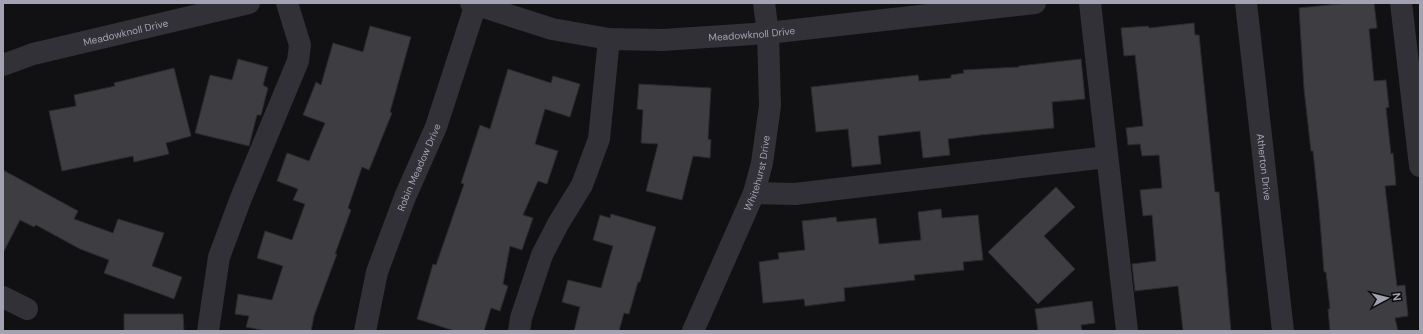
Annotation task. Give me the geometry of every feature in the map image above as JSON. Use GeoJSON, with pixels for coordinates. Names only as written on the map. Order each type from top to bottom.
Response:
{"type":"FeatureCollection","features":[{"type":"Feature","properties":{"kind":"street","name":"Meadowknoll Drive"},"geometry":{"type":"LineString","coordinates":[[3,65],[33,54],[250,3]]}},
{"type":"Feature","properties":{"kind":"street"},"geometry":{"type":"LineString","coordinates":[[208,331],[219,257],[241,198],[298,61],[300,46],[287,3]]}},
{"type":"Feature","properties":{"kind":"street","name":"Whitehurst Drive"},"geometry":{"type":"LineString","coordinates":[[693,331],[754,193],[762,163],[770,106],[768,33],[764,3]]}},
{"type":"Feature","properties":{"kind":"street","name":"Meadowknoll Drive"},"geometry":{"type":"LineString","coordinates":[[474,4],[552,29],[609,39],[663,40],[768,33],[946,8],[1035,3]]}},
{"type":"Feature","properties":{"kind":"street"},"geometry":{"type":"LineString","coordinates":[[1090,3],[1127,331]]}},
{"type":"Feature","properties":{"kind":"street","name":"Atherton Drive"},"geometry":{"type":"LineString","coordinates":[[1246,3],[1283,331]]}},
{"type":"Feature","properties":{"kind":"street"},"geometry":{"type":"LineString","coordinates":[[1401,3],[1420,166]]}},
{"type":"Feature","properties":{"kind":"street","name":"Robin Meadow Drive"},"geometry":{"type":"LineString","coordinates":[[365,331],[377,272],[405,197],[436,127],[474,4]]}},
{"type":"Feature","properties":{"kind":"street"},"geometry":{"type":"LineString","coordinates":[[519,331],[542,255],[558,224],[582,184],[598,139],[609,39]]}},
{"type":"Feature","properties":{"kind":"street"},"geometry":{"type":"LineString","coordinates":[[754,193],[795,194],[1107,157]]}},
{"type":"Feature","properties":{"kind":"street"},"geometry":{"type":"LineString","coordinates":[[3,297],[27,309]]}},
{"type":"Feature","properties":{"kind":"building"},"geometry":{"type":"Polygon","coordinates":[[[1348,3],[1374,3],[1377,28],[1369,29],[1374,81],[1386,80],[1389,107],[1386,108],[1396,185],[1385,186],[1397,286],[1405,285],[1408,316],[1395,318],[1398,331],[1330,331],[1328,309],[1330,309],[1326,272],[1324,272],[1313,151],[1311,151],[1304,89],[1299,8],[1348,3]]]}},
{"type":"Feature","properties":{"kind":"building"},"geometry":{"type":"Polygon","coordinates":[[[1194,23],[1195,35],[1199,35],[1215,192],[1219,192],[1231,331],[1183,331],[1178,286],[1135,291],[1132,264],[1156,261],[1152,215],[1143,216],[1140,190],[1162,188],[1159,155],[1142,156],[1140,144],[1128,145],[1126,128],[1143,126],[1135,55],[1124,56],[1121,28],[1148,26],[1149,28],[1194,23]]]}},
{"type":"Feature","properties":{"kind":"building"},"geometry":{"type":"Polygon","coordinates":[[[370,26],[411,37],[390,112],[392,113],[369,170],[362,167],[348,208],[351,210],[335,254],[337,254],[314,316],[311,331],[266,331],[246,327],[249,316],[235,314],[238,294],[272,300],[283,266],[257,258],[265,231],[292,240],[305,204],[293,200],[298,189],[277,181],[287,153],[309,161],[325,123],[303,115],[316,82],[321,85],[333,43],[363,52],[370,26]]]}},
{"type":"Feature","properties":{"kind":"building"},"geometry":{"type":"Polygon","coordinates":[[[238,59],[268,67],[263,85],[268,88],[261,115],[257,115],[249,146],[195,133],[210,75],[232,80],[238,59]]]}},
{"type":"Feature","properties":{"kind":"building"},"geometry":{"type":"Polygon","coordinates":[[[1081,59],[1085,99],[1052,102],[1054,128],[948,139],[950,155],[923,158],[920,131],[878,136],[881,164],[852,167],[848,129],[816,132],[811,87],[918,75],[919,81],[951,78],[951,75],[964,73],[963,70],[1019,67],[1081,59]]]}},
{"type":"Feature","properties":{"kind":"building"},"geometry":{"type":"Polygon","coordinates":[[[174,68],[191,136],[166,143],[169,154],[134,162],[133,156],[62,171],[49,111],[76,106],[74,95],[115,86],[114,83],[174,68]]]}},
{"type":"Feature","properties":{"kind":"building"},"geometry":{"type":"Polygon","coordinates":[[[508,69],[551,83],[553,76],[580,84],[570,117],[545,109],[535,144],[558,151],[547,184],[538,181],[523,215],[533,218],[522,250],[510,246],[503,284],[508,286],[500,311],[491,308],[484,331],[455,331],[417,319],[433,264],[436,265],[464,184],[461,183],[480,125],[490,129],[508,69]]]}},
{"type":"Feature","properties":{"kind":"building"},"geometry":{"type":"Polygon","coordinates":[[[639,84],[711,88],[708,139],[711,140],[710,158],[693,156],[682,200],[646,191],[658,144],[641,143],[643,110],[637,109],[639,84]]]}},
{"type":"Feature","properties":{"kind":"building"},"geometry":{"type":"Polygon","coordinates":[[[3,170],[78,211],[74,219],[113,233],[118,219],[164,233],[152,266],[182,277],[174,299],[104,273],[109,260],[80,249],[36,225],[34,227],[20,220],[3,253],[3,170]]]}},
{"type":"Feature","properties":{"kind":"building"},"geometry":{"type":"Polygon","coordinates":[[[1056,187],[1075,207],[1044,236],[1075,269],[1038,304],[988,252],[1056,187]]]}},
{"type":"Feature","properties":{"kind":"building"},"geometry":{"type":"Polygon","coordinates":[[[941,209],[942,218],[978,215],[983,260],[963,262],[964,270],[914,275],[915,280],[844,288],[845,301],[805,306],[804,299],[763,303],[759,262],[779,259],[778,253],[805,250],[802,221],[836,217],[837,222],[876,218],[879,244],[921,240],[918,212],[941,209]]]}},
{"type":"Feature","properties":{"kind":"building"},"geometry":{"type":"Polygon","coordinates":[[[611,214],[656,227],[640,282],[638,282],[629,314],[624,313],[619,331],[574,331],[580,307],[562,302],[568,280],[601,288],[613,246],[593,240],[600,215],[610,218],[611,214]]]}},
{"type":"Feature","properties":{"kind":"building"},"geometry":{"type":"Polygon","coordinates":[[[1092,301],[1095,323],[1081,325],[1082,331],[1038,331],[1035,309],[1092,301]]]}},
{"type":"Feature","properties":{"kind":"building"},"geometry":{"type":"Polygon","coordinates":[[[124,314],[183,314],[184,331],[124,331],[124,314]]]}}]}
